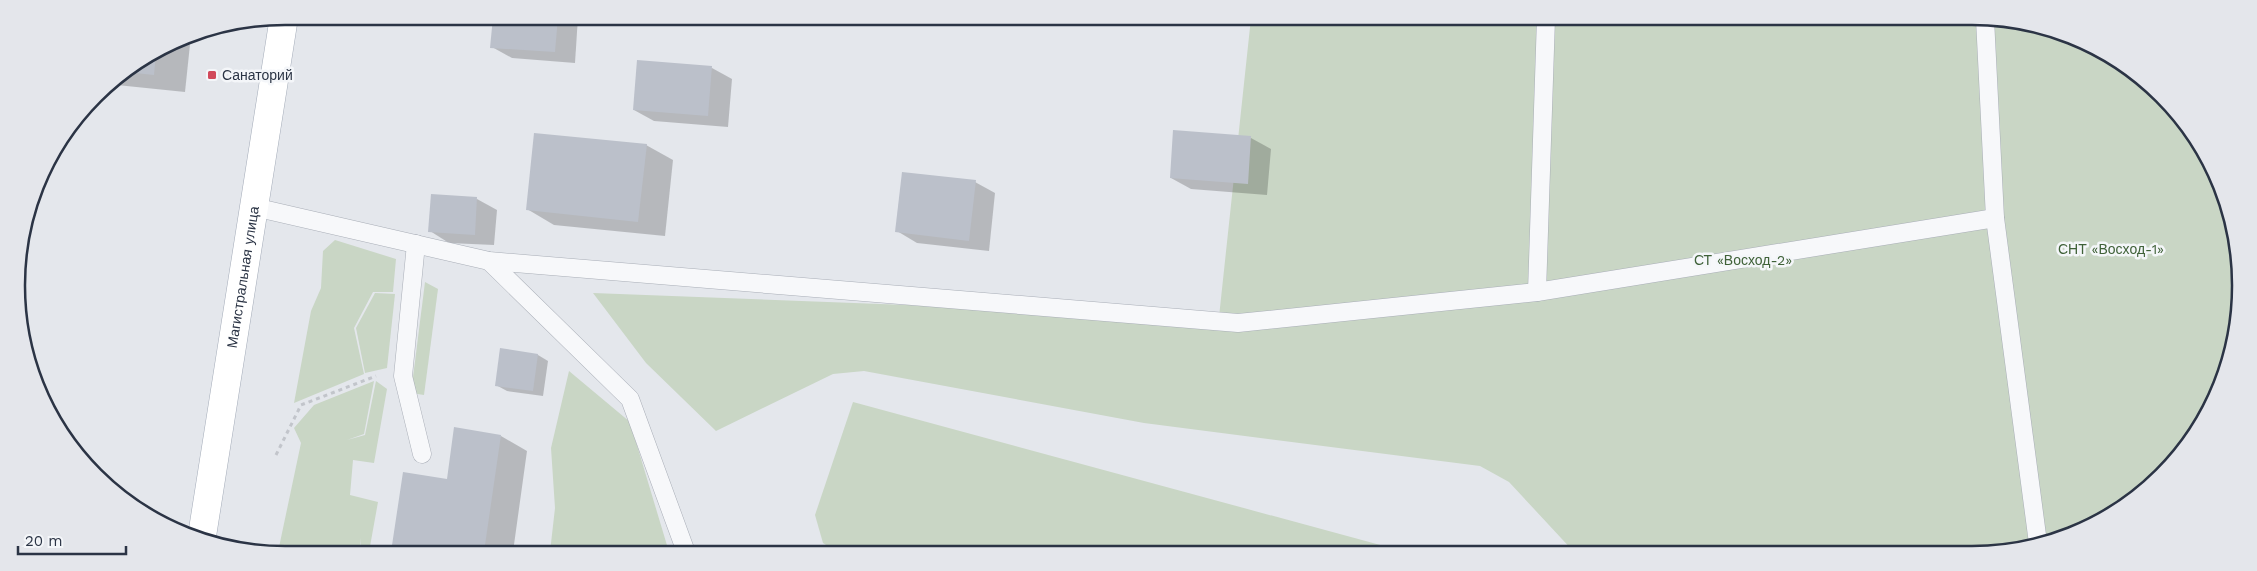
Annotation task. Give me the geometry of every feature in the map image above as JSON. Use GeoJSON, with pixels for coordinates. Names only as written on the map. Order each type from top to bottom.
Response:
{"type":"FeatureCollection","features":[{"type":"Feature","properties":{"kind":"main road","name":"Магистральная улица"},"geometry":{"type":"LineString","coordinates":[[203,532],[283,25]]}},
{"type":"Feature","properties":{"kind":"lane"},"geometry":{"type":"LineString","coordinates":[[1537,292],[1546,25]]}},
{"type":"Feature","properties":{"kind":"lane"},"geometry":{"type":"LineString","coordinates":[[1985,26],[1996,218],[2037,537]]}},
{"type":"Feature","properties":{"kind":"lane"},"geometry":{"type":"LineString","coordinates":[[254,207],[488,261],[1238,323],[1537,292],[1996,218]]}},
{"type":"Feature","properties":{"kind":"lane"},"geometry":{"type":"LineString","coordinates":[[416,244],[403,376],[406,395],[422,454]]}},
{"type":"Feature","properties":{"kind":"lane"},"geometry":{"type":"LineString","coordinates":[[488,261],[630,399],[684,546]]}},
{"type":"Feature","properties":{"kind":"path"},"geometry":{"type":"LineString","coordinates":[[276,455],[301,405],[403,366]]}},
{"type":"Feature","properties":{"kind":"green space","name":"СТ «Восход-2»"},"geometry":{"type":"Polygon","coordinates":[[[1250,25],[1971,25],[2006,27],[2039,34],[2087,52],[2116,69],[2156,101],[2178,127],[2205,170],[2218,202],[2230,251],[2232,286],[2227,336],[2212,385],[2188,430],[2156,470],[2116,502],[2071,526],[2022,541],[1971,546],[1568,546],[1509,482],[1480,466],[1144,423],[864,371],[833,374],[716,431],[646,363],[593,293],[1219,317],[1250,25]]]}},
{"type":"Feature","properties":{"kind":"green space"},"geometry":{"type":"Polygon","coordinates":[[[335,240],[396,259],[393,292],[373,292],[354,328],[364,374],[294,403],[311,311],[321,288],[323,251],[335,240]]]}},
{"type":"Feature","properties":{"kind":"green space"},"geometry":{"type":"Polygon","coordinates":[[[425,282],[438,289],[424,395],[411,393],[425,282]]]}},
{"type":"Feature","properties":{"kind":"green space"},"geometry":{"type":"Polygon","coordinates":[[[375,293],[395,294],[387,368],[365,373],[356,328],[375,293]]]}},
{"type":"Feature","properties":{"kind":"green space"},"geometry":{"type":"Polygon","coordinates":[[[569,371],[630,422],[667,546],[551,546],[555,508],[551,448],[569,371]]]}},
{"type":"Feature","properties":{"kind":"green space"},"geometry":{"type":"Polygon","coordinates":[[[374,381],[364,434],[347,440],[365,435],[376,381],[387,389],[374,463],[353,460],[350,495],[378,502],[370,546],[361,546],[361,538],[360,546],[279,546],[301,443],[294,428],[314,405],[374,381]]]}},
{"type":"Feature","properties":{"kind":"green space"},"geometry":{"type":"Polygon","coordinates":[[[853,402],[1384,546],[828,546],[823,543],[815,515],[853,402]]]}},
{"type":"Feature","properties":{"kind":"building"},"geometry":{"type":"Polygon","coordinates":[[[492,25],[557,25],[555,52],[490,48],[492,25]]]}},
{"type":"Feature","properties":{"kind":"building"},"geometry":{"type":"Polygon","coordinates":[[[155,60],[154,75],[135,73],[155,60]]]}},
{"type":"Feature","properties":{"kind":"building"},"geometry":{"type":"Polygon","coordinates":[[[637,60],[712,66],[708,116],[633,110],[637,60]]]}},
{"type":"Feature","properties":{"kind":"building"},"geometry":{"type":"Polygon","coordinates":[[[1173,130],[1251,136],[1248,184],[1170,178],[1173,130]]]}},
{"type":"Feature","properties":{"kind":"building"},"geometry":{"type":"Polygon","coordinates":[[[534,133],[647,144],[638,222],[526,210],[534,133]]]}},
{"type":"Feature","properties":{"kind":"building"},"geometry":{"type":"Polygon","coordinates":[[[902,172],[976,180],[969,241],[895,232],[902,172]]]}},
{"type":"Feature","properties":{"kind":"building"},"geometry":{"type":"Polygon","coordinates":[[[431,194],[477,197],[475,235],[428,232],[431,194]]]}},
{"type":"Feature","properties":{"kind":"building"},"geometry":{"type":"Polygon","coordinates":[[[500,348],[538,354],[533,391],[495,386],[500,348]]]}},
{"type":"Feature","properties":{"kind":"building"},"geometry":{"type":"Polygon","coordinates":[[[454,427],[501,435],[485,546],[392,546],[403,472],[447,479],[454,427]]]}},
{"type":"Feature","properties":{"kind":"place","name":"Санаторий"},"geometry":{"type":"Point","coordinates":[212,75]}},
{"type":"Feature","properties":{"kind":"park label","name":"СНТ «Восход-1»"},"geometry":{"type":"Point","coordinates":[2111,249]}}]}
